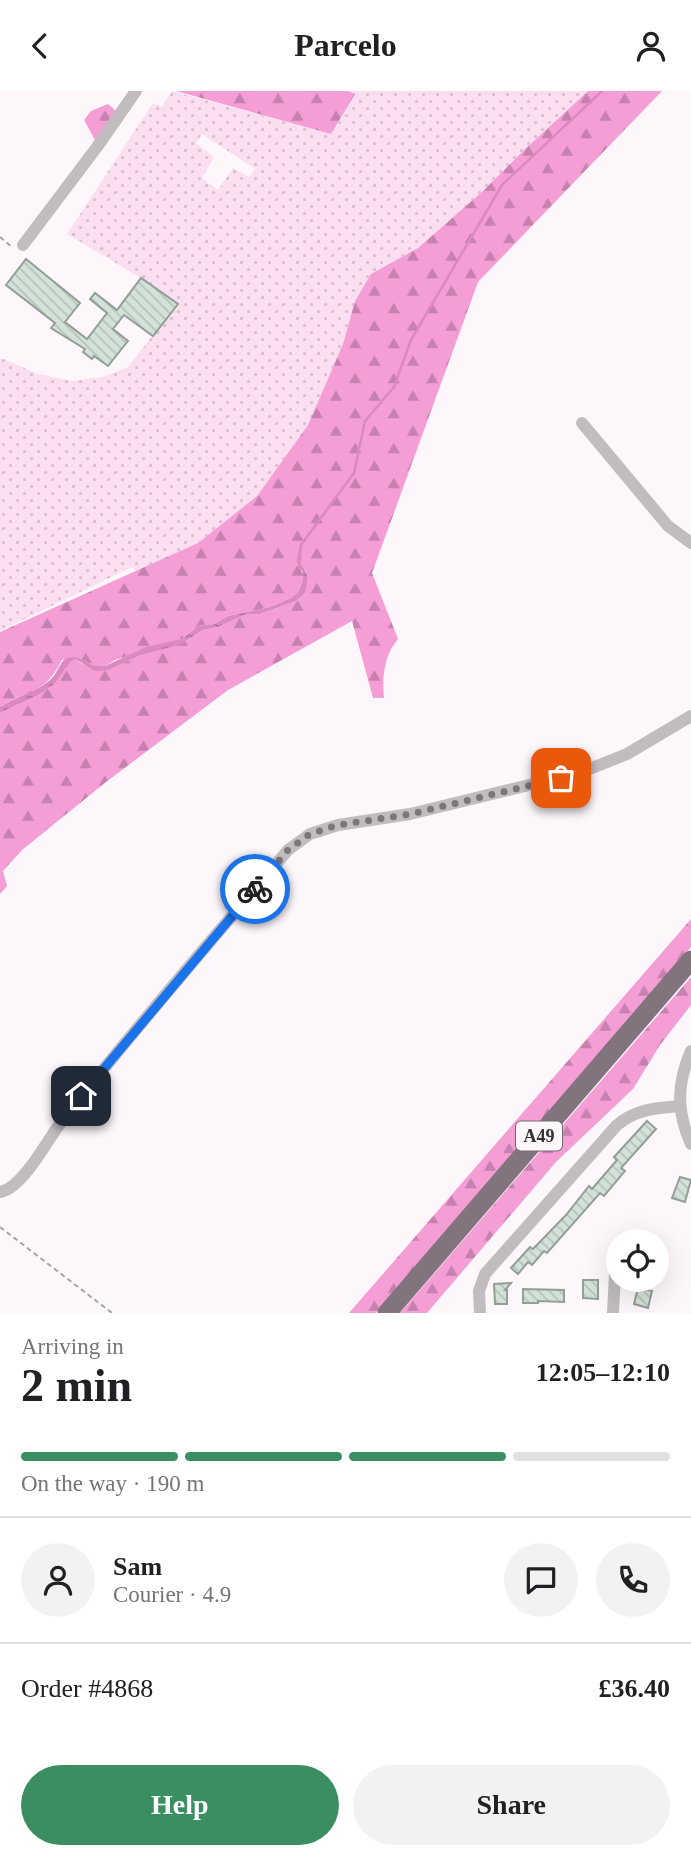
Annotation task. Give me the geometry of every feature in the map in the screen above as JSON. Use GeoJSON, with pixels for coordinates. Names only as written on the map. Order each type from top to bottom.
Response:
{"type":"FeatureCollection","features":[{"type":"Feature","properties":{"kind":"highway","name":"A49"},"geometry":{"type":"LineString","coordinates":[[387,1313],[691,960]]}},
{"type":"Feature","properties":{"kind":"street"},"geometry":{"type":"LineString","coordinates":[[21,248],[136,91]]}},
{"type":"Feature","properties":{"kind":"street"},"geometry":{"type":"LineString","coordinates":[[582,423],[668,526],[691,543]]}},
{"type":"Feature","properties":{"kind":"street"},"geometry":{"type":"LineString","coordinates":[[0,1192],[8,1191],[18,1183],[48,1138],[163,998],[288,850],[310,834],[338,825],[411,814],[582,772],[628,754],[691,716]]}},
{"type":"Feature","properties":{"kind":"street"},"geometry":{"type":"LineString","coordinates":[[691,1051],[682,1072],[680,1106],[691,1144]]}},
{"type":"Feature","properties":{"kind":"street"},"geometry":{"type":"LineString","coordinates":[[480,1313],[479,1291],[485,1274],[585,1169],[617,1125],[643,1110],[680,1106]]}},
{"type":"Feature","properties":{"kind":"street"},"geometry":{"type":"LineString","coordinates":[[613,1313],[619,1292]]}},
{"type":"Feature","properties":{"kind":"path"},"geometry":{"type":"LineString","coordinates":[[0,237],[21,248]]}},
{"type":"Feature","properties":{"kind":"path"},"geometry":{"type":"LineString","coordinates":[[0,1227],[111,1313]]}},
{"type":"Feature","properties":{"kind":"shaded area"},"geometry":{"type":"Polygon","coordinates":[[[172,91],[331,134],[354,94],[348,91],[588,91],[483,191],[418,248],[371,274],[355,301],[343,344],[308,425],[257,496],[198,543],[137,572],[132,567],[0,631],[0,359],[38,374],[72,381],[102,377],[128,367],[177,304],[141,278],[67,234],[153,103],[162,107],[172,91]],[[202,134],[196,143],[214,157],[202,178],[218,190],[233,168],[249,177],[255,169],[202,134]]]}},
{"type":"Feature","properties":{"kind":"green space"},"geometry":{"type":"Polygon","coordinates":[[[176,91],[348,91],[355,94],[331,134],[176,91]]]}},
{"type":"Feature","properties":{"kind":"green space"},"geometry":{"type":"Polygon","coordinates":[[[588,91],[662,91],[478,282],[372,573],[398,639],[385,667],[384,698],[373,698],[352,621],[228,690],[106,782],[22,850],[3,871],[7,886],[0,894],[0,713],[48,689],[75,659],[82,664],[107,670],[141,655],[187,641],[203,630],[296,601],[305,593],[307,574],[301,563],[301,554],[299,565],[303,574],[302,583],[291,598],[270,607],[228,616],[214,624],[198,626],[182,639],[115,660],[105,666],[93,665],[77,657],[62,660],[42,686],[0,707],[0,632],[198,543],[257,496],[308,425],[343,344],[355,301],[371,274],[418,248],[483,191],[588,91]]]}},
{"type":"Feature","properties":{"kind":"green space"},"geometry":{"type":"Polygon","coordinates":[[[108,104],[116,111],[95,140],[84,120],[91,111],[108,104]]]}},
{"type":"Feature","properties":{"kind":"green space"},"geometry":{"type":"Polygon","coordinates":[[[691,919],[691,947],[376,1313],[349,1313],[691,919]]]}},
{"type":"Feature","properties":{"kind":"green space"},"geometry":{"type":"Polygon","coordinates":[[[691,977],[691,1005],[660,1045],[633,1089],[556,1162],[427,1313],[400,1313],[691,977]]]}},
{"type":"Feature","properties":{"kind":"water"},"geometry":{"type":"Polygon","coordinates":[[[302,547],[301,563],[307,574],[307,584],[305,593],[296,601],[203,630],[182,644],[141,655],[108,670],[95,671],[75,659],[48,689],[0,713],[0,707],[50,680],[66,658],[77,657],[93,665],[105,666],[146,647],[182,639],[198,626],[214,624],[228,616],[270,607],[291,598],[302,583],[303,574],[299,561],[302,547]]]}},
{"type":"Feature","properties":{"kind":"building"},"geometry":{"type":"Polygon","coordinates":[[[26,259],[80,303],[65,322],[87,339],[107,313],[90,299],[95,293],[117,310],[141,278],[178,304],[153,336],[124,315],[113,329],[128,341],[108,366],[94,356],[92,359],[83,352],[85,349],[51,328],[55,323],[6,285],[26,259]]]}},
{"type":"Feature","properties":{"kind":"building"},"geometry":{"type":"Polygon","coordinates":[[[647,1121],[656,1129],[621,1168],[625,1171],[604,1196],[600,1193],[547,1253],[544,1251],[532,1265],[528,1262],[518,1274],[511,1268],[566,1215],[589,1186],[592,1189],[617,1160],[614,1157],[647,1121]]]}},
{"type":"Feature","properties":{"kind":"building"},"geometry":{"type":"Polygon","coordinates":[[[680,1177],[691,1180],[685,1202],[672,1198],[680,1177]]]}},
{"type":"Feature","properties":{"kind":"building"},"geometry":{"type":"Polygon","coordinates":[[[583,1280],[598,1280],[598,1299],[583,1298],[583,1280]]]}},
{"type":"Feature","properties":{"kind":"building"},"geometry":{"type":"Polygon","coordinates":[[[511,1283],[505,1290],[507,1304],[495,1304],[494,1284],[511,1283]]]}},
{"type":"Feature","properties":{"kind":"building"},"geometry":{"type":"Polygon","coordinates":[[[523,1289],[564,1290],[564,1302],[523,1303],[523,1289]]]}},
{"type":"Feature","properties":{"kind":"building"},"geometry":{"type":"Polygon","coordinates":[[[637,1292],[652,1292],[648,1308],[634,1304],[637,1292]]]}},
{"type":"Feature","properties":{"kind":"waterway"},"geometry":{"type":"LineString","coordinates":[[301,569],[298,561],[301,545],[354,473],[365,421],[394,387],[411,340],[502,185],[602,91]]}},
{"type":"Feature","properties":{"kind":"waterway"},"geometry":{"type":"LineString","coordinates":[[19,699],[31,692]]}},
{"type":"Feature","properties":{"kind":"way so far"},"geometry":{"type":"LineString","coordinates":[[255,889],[288,850],[310,834],[338,825],[411,814],[561,778]]}},
{"type":"Feature","properties":{"kind":"route"},"geometry":{"type":"LineString","coordinates":[[81,1096],[255,889]]}}]}
